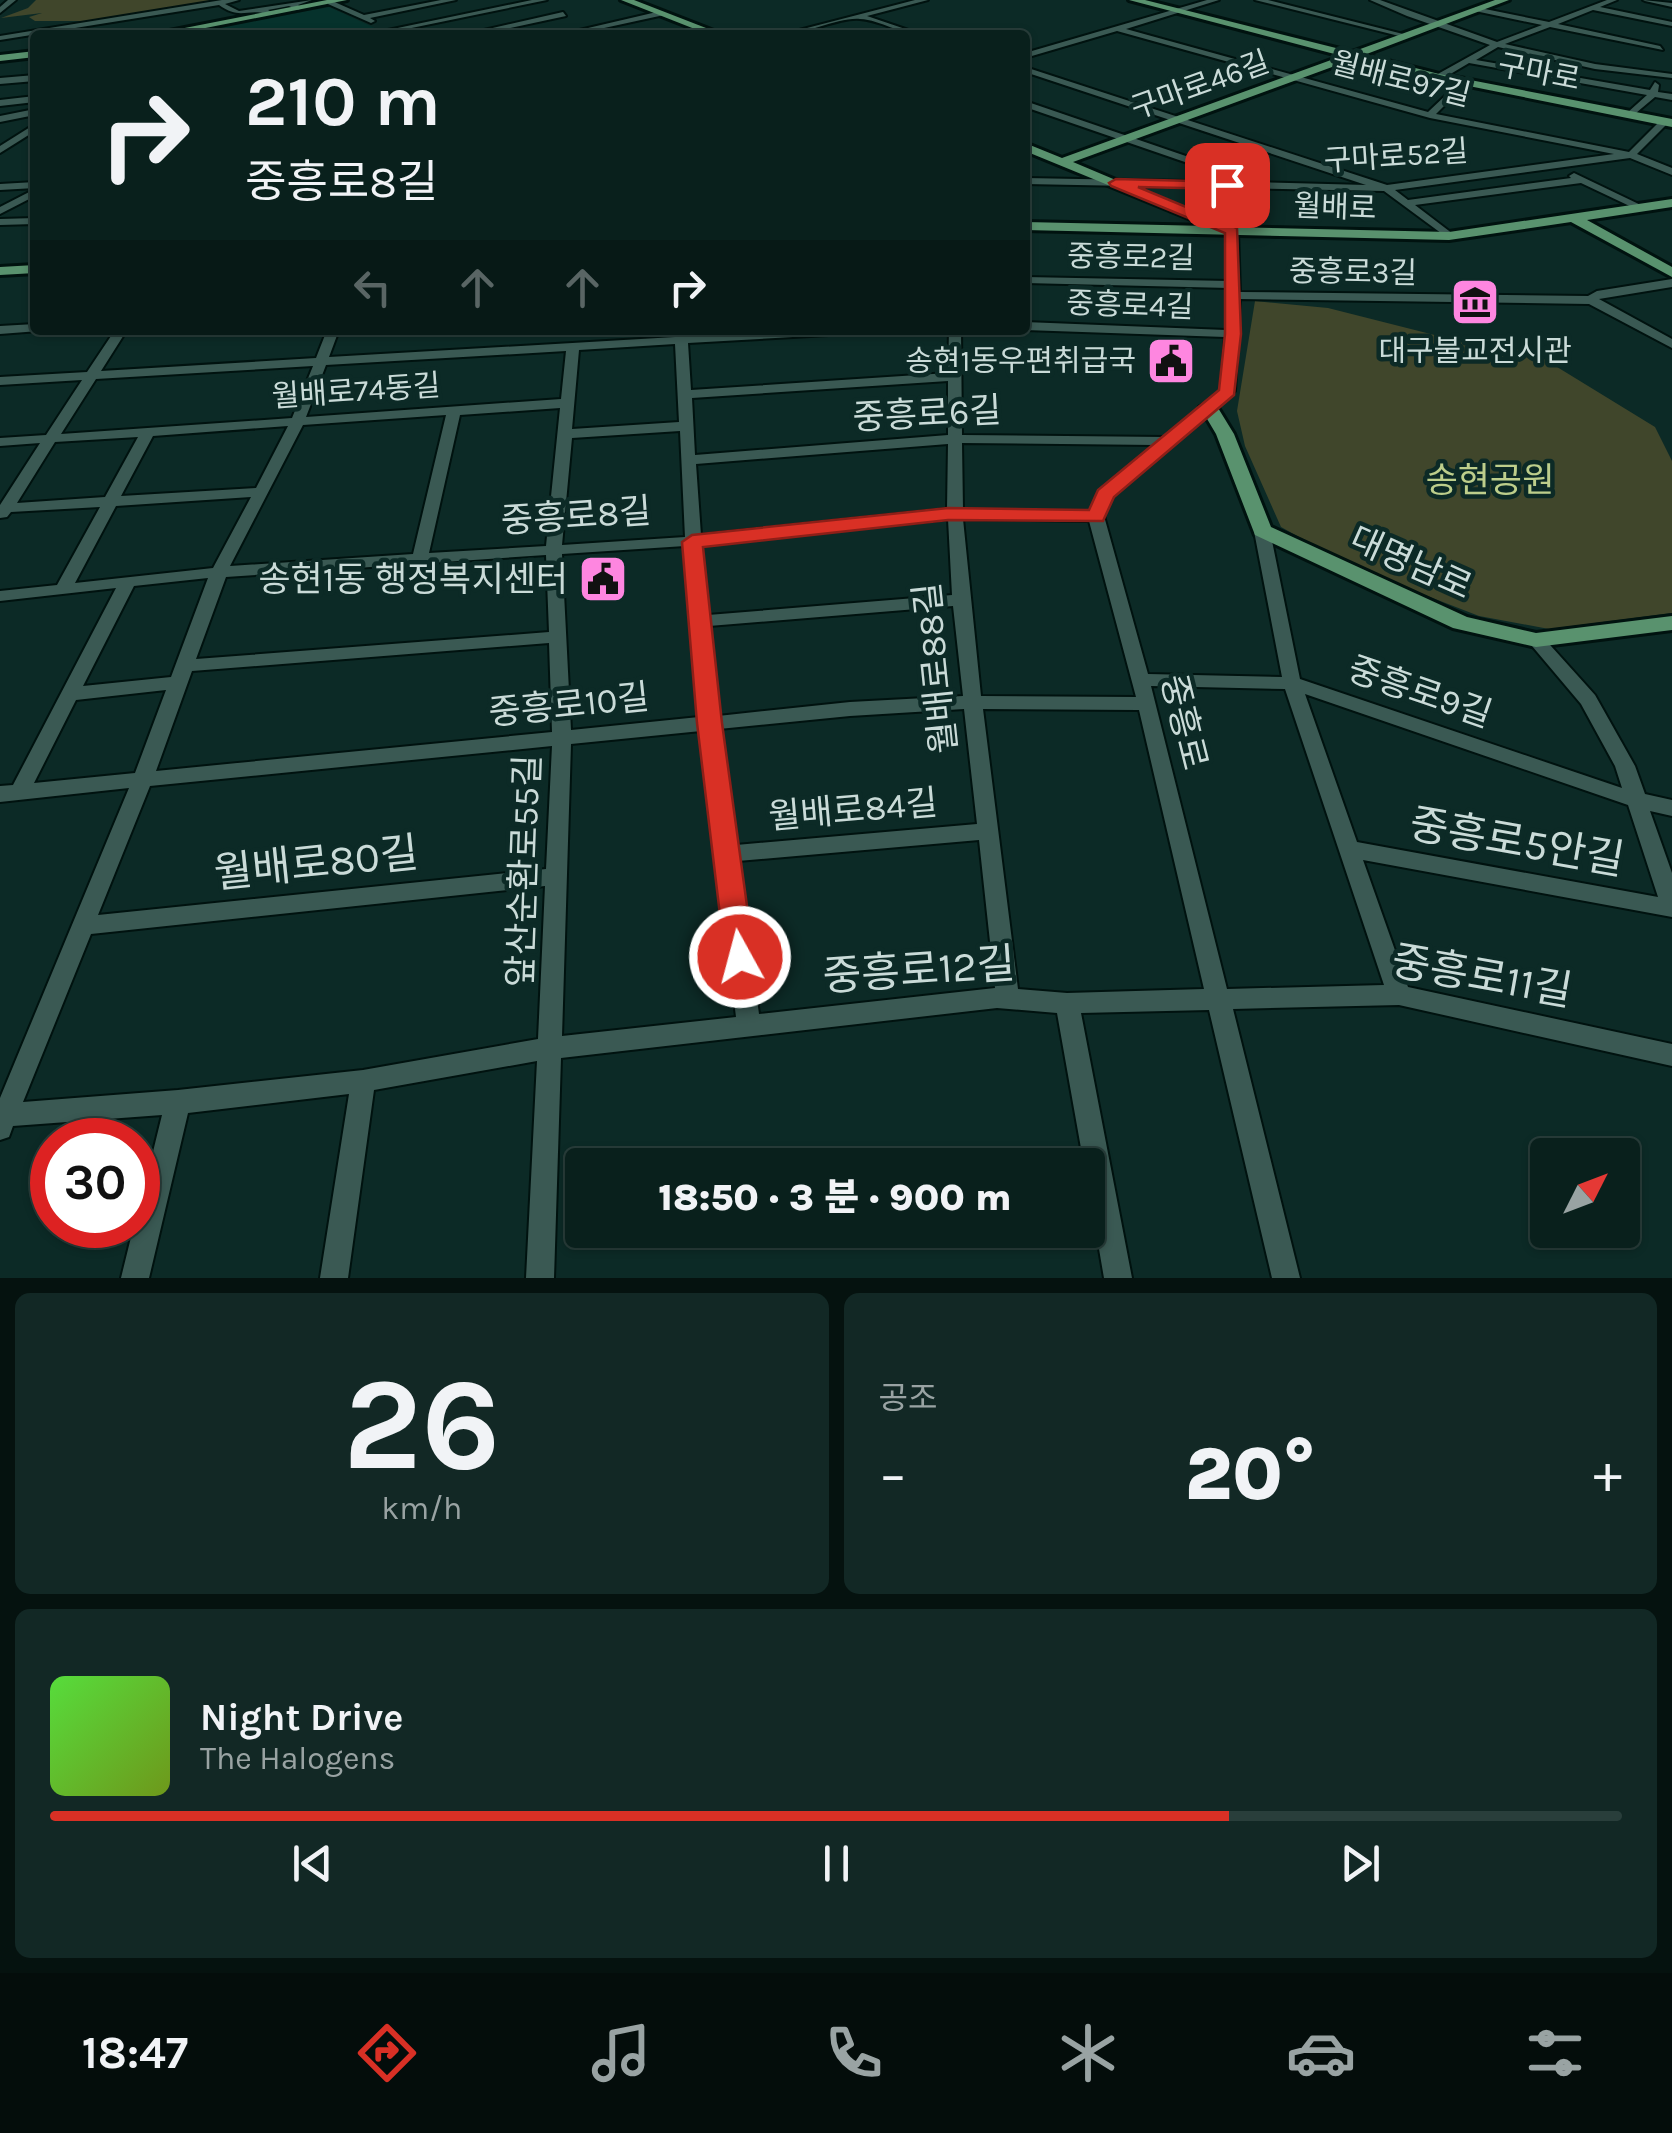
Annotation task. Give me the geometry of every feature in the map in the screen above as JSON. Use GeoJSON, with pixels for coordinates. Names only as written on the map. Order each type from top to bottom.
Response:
{"type":"FeatureCollection","features":[{"type":"Feature","properties":{"kind":"main road","name":"구마로"},"geometry":{"type":"LineString","coordinates":[[1134,0],[1462,82],[1668,122]]}},
{"type":"Feature","properties":{"kind":"main road"},"geometry":{"type":"LineString","coordinates":[[193,30],[294,3],[337,1]]}},
{"type":"Feature","properties":{"kind":"main road"},"geometry":{"type":"LineString","coordinates":[[632,1],[706,30]]}},
{"type":"Feature","properties":{"kind":"main road","name":"구마로46길"},"geometry":{"type":"LineString","coordinates":[[1064,162],[1497,1]]}},
{"type":"Feature","properties":{"kind":"main road"},"geometry":{"type":"LineString","coordinates":[[0,58],[30,55]]}},
{"type":"Feature","properties":{"kind":"main road"},"geometry":{"type":"LineString","coordinates":[[1030,149],[1232,231]]}},
{"type":"Feature","properties":{"kind":"main road","name":"월배로"},"geometry":{"type":"LineString","coordinates":[[1030,226],[1449,236],[1672,204]]}},
{"type":"Feature","properties":{"kind":"main road"},"geometry":{"type":"LineString","coordinates":[[1572,216],[1672,273]]}},
{"type":"Feature","properties":{"kind":"main road"},"geometry":{"type":"LineString","coordinates":[[0,271],[30,269]]}},
{"type":"Feature","properties":{"kind":"main road"},"geometry":{"type":"LineString","coordinates":[[1209,407],[1224,434],[1262,531]]}},
{"type":"Feature","properties":{"kind":"main road","name":"대명남로"},"geometry":{"type":"LineString","coordinates":[[1262,531],[1461,623],[1536,640],[1672,624]]}},
{"type":"Feature","properties":{"kind":"street"},"geometry":{"type":"LineString","coordinates":[[0,11],[12,0]]}},
{"type":"Feature","properties":{"kind":"street"},"geometry":{"type":"LineString","coordinates":[[118,30],[235,0]]}},
{"type":"Feature","properties":{"kind":"street"},"geometry":{"type":"LineString","coordinates":[[364,17],[452,0]]}},
{"type":"Feature","properties":{"kind":"street"},"geometry":{"type":"LineString","coordinates":[[806,30],[924,0]]}},
{"type":"Feature","properties":{"kind":"street"},"geometry":{"type":"LineString","coordinates":[[1030,55],[1215,0]]}},
{"type":"Feature","properties":{"kind":"street"},"geometry":{"type":"LineString","coordinates":[[1259,0],[1407,36]]}},
{"type":"Feature","properties":{"kind":"street"},"geometry":{"type":"LineString","coordinates":[[1288,7],[1312,0]]}},
{"type":"Feature","properties":{"kind":"street"},"geometry":{"type":"LineString","coordinates":[[1374,0],[1434,26],[1496,45],[1598,67],[1672,76]]}},
{"type":"Feature","properties":{"kind":"street","name":"구마로"},"geometry":{"type":"LineString","coordinates":[[1439,76],[1496,45],[1612,0]]}},
{"type":"Feature","properties":{"kind":"street"},"geometry":{"type":"LineString","coordinates":[[1647,0],[1672,5]]}},
{"type":"Feature","properties":{"kind":"street"},"geometry":{"type":"LineString","coordinates":[[246,1],[265,11]]}},
{"type":"Feature","properties":{"kind":"street"},"geometry":{"type":"LineString","coordinates":[[337,1],[392,30],[536,1],[602,30]]}},
{"type":"Feature","properties":{"kind":"street"},"geometry":{"type":"LineString","coordinates":[[220,6],[241,19]]}},
{"type":"Feature","properties":{"kind":"street"},"geometry":{"type":"LineString","coordinates":[[58,30],[220,6],[238,13],[265,11]]}},
{"type":"Feature","properties":{"kind":"street"},"geometry":{"type":"LineString","coordinates":[[1592,8],[1672,24]]}},
{"type":"Feature","properties":{"kind":"street"},"geometry":{"type":"LineString","coordinates":[[1478,10],[1660,48]]}},
{"type":"Feature","properties":{"kind":"street"},"geometry":{"type":"LineString","coordinates":[[586,30],[661,13]]}},
{"type":"Feature","properties":{"kind":"street"},"geometry":{"type":"LineString","coordinates":[[153,14],[187,30]]}},
{"type":"Feature","properties":{"kind":"street"},"geometry":{"type":"LineString","coordinates":[[489,30],[563,14]]}},
{"type":"Feature","properties":{"kind":"street"},"geometry":{"type":"LineString","coordinates":[[860,16],[903,30]]}},
{"type":"Feature","properties":{"kind":"street"},"geometry":{"type":"LineString","coordinates":[[87,26],[94,30]]}},
{"type":"Feature","properties":{"kind":"street","name":"월배로97길"},"geometry":{"type":"LineString","coordinates":[[1118,29],[1430,115],[1631,155],[1672,172]]}},
{"type":"Feature","properties":{"kind":"street"},"geometry":{"type":"LineString","coordinates":[[0,38],[30,34]]}},
{"type":"Feature","properties":{"kind":"street"},"geometry":{"type":"LineString","coordinates":[[1598,67],[1672,47]]}},
{"type":"Feature","properties":{"kind":"street"},"geometry":{"type":"LineString","coordinates":[[1469,61],[1672,97]]}},
{"type":"Feature","properties":{"kind":"street"},"geometry":{"type":"LineString","coordinates":[[1030,71],[1386,188],[1449,236]]}},
{"type":"Feature","properties":{"kind":"street"},"geometry":{"type":"LineString","coordinates":[[1630,116],[1654,94],[1658,75]]}},
{"type":"Feature","properties":{"kind":"street"},"geometry":{"type":"LineString","coordinates":[[0,81],[30,78]]}},
{"type":"Feature","properties":{"kind":"street"},"geometry":{"type":"LineString","coordinates":[[1430,115],[1462,82]]}},
{"type":"Feature","properties":{"kind":"street"},"geometry":{"type":"LineString","coordinates":[[0,103],[30,100]]}},
{"type":"Feature","properties":{"kind":"street"},"geometry":{"type":"LineString","coordinates":[[1030,106],[1264,186]]}},
{"type":"Feature","properties":{"kind":"street"},"geometry":{"type":"LineString","coordinates":[[0,119],[30,113]]}},
{"type":"Feature","properties":{"kind":"street"},"geometry":{"type":"LineString","coordinates":[[1631,155],[1668,122]]}},
{"type":"Feature","properties":{"kind":"street"},"geometry":{"type":"LineString","coordinates":[[0,150],[6,140],[30,129]]}},
{"type":"Feature","properties":{"kind":"street","name":"구마로52길"},"geometry":{"type":"LineString","coordinates":[[1030,181],[1386,188],[1631,155]]}},
{"type":"Feature","properties":{"kind":"street"},"geometry":{"type":"LineString","coordinates":[[1554,167],[1642,208]]}},
{"type":"Feature","properties":{"kind":"street"},"geometry":{"type":"LineString","coordinates":[[1408,203],[1582,180]]}},
{"type":"Feature","properties":{"kind":"street"},"geometry":{"type":"LineString","coordinates":[[0,187],[30,189]]}},
{"type":"Feature","properties":{"kind":"street"},"geometry":{"type":"LineString","coordinates":[[0,211],[30,192]]}},
{"type":"Feature","properties":{"kind":"street"},"geometry":{"type":"LineString","coordinates":[[0,222],[30,221]]}},
{"type":"Feature","properties":{"kind":"street"},"geometry":{"type":"LineString","coordinates":[[1096,516],[1105,494],[1228,392],[1235,290],[1232,231]]}},
{"type":"Feature","properties":{"kind":"street","name":"중흥로2길"},"geometry":{"type":"LineString","coordinates":[[1030,280],[1235,290]]}},
{"type":"Feature","properties":{"kind":"street"},"geometry":{"type":"LineString","coordinates":[[1672,283],[1597,295],[1591,300],[1672,344]]}},
{"type":"Feature","properties":{"kind":"street","name":"중흥로3길"},"geometry":{"type":"LineString","coordinates":[[1235,290],[1591,300]]}},
{"type":"Feature","properties":{"kind":"street"},"geometry":{"type":"LineString","coordinates":[[20,329],[30,315]]}},
{"type":"Feature","properties":{"kind":"street","name":"중흥로4길"},"geometry":{"type":"LineString","coordinates":[[1030,326],[1233,334]]}},
{"type":"Feature","properties":{"kind":"street"},"geometry":{"type":"LineString","coordinates":[[0,330],[30,328]]}},
{"type":"Feature","properties":{"kind":"street"},"geometry":{"type":"LineString","coordinates":[[3,513],[118,335]]}},
{"type":"Feature","properties":{"kind":"street"},"geometry":{"type":"LineString","coordinates":[[3,1122],[142,782],[219,572],[297,423],[331,335]]}},
{"type":"Feature","properties":{"kind":"street"},"geometry":{"type":"LineString","coordinates":[[0,381],[573,346],[682,335]]}},
{"type":"Feature","properties":{"kind":"street","name":"월배로84길"},"geometry":{"type":"LineString","coordinates":[[682,335],[692,542],[709,723],[748,1025]]}},
{"type":"Feature","properties":{"kind":"street","name":"월배로88길"},"geometry":{"type":"LineString","coordinates":[[956,335],[955,514],[961,600],[1008,998]]}},
{"type":"Feature","properties":{"kind":"street","name":"앞산순환로55길"},"geometry":{"type":"LineString","coordinates":[[540,1278],[562,738],[554,550],[573,346]]}},
{"type":"Feature","properties":{"kind":"street"},"geometry":{"type":"LineString","coordinates":[[685,394],[956,376]]}},
{"type":"Feature","properties":{"kind":"street","name":"월배로74동길"},"geometry":{"type":"LineString","coordinates":[[0,442],[568,403]]}},
{"type":"Feature","properties":{"kind":"street"},"geometry":{"type":"LineString","coordinates":[[420,559],[454,412]]}},
{"type":"Feature","properties":{"kind":"street"},"geometry":{"type":"LineString","coordinates":[[565,434],[686,426]]}},
{"type":"Feature","properties":{"kind":"street"},"geometry":{"type":"LineString","coordinates":[[62,589],[148,432]]}},
{"type":"Feature","properties":{"kind":"street","name":"중흥로6길"},"geometry":{"type":"LineString","coordinates":[[688,460],[956,439],[1168,441]]}},
{"type":"Feature","properties":{"kind":"street"},"geometry":{"type":"LineString","coordinates":[[3,513],[261,492]]}},
{"type":"Feature","properties":{"kind":"street","name":"중흥로8길"},"geometry":{"type":"LineString","coordinates":[[0,596],[219,572],[692,542],[955,514],[1096,516]]}},
{"type":"Feature","properties":{"kind":"street","name":"중흥로"},"geometry":{"type":"LineString","coordinates":[[1096,516],[1147,704],[1286,1278]]}},
{"type":"Feature","properties":{"kind":"street"},"geometry":{"type":"LineString","coordinates":[[1262,531],[1292,682],[1399,995]]}},
{"type":"Feature","properties":{"kind":"street"},"geometry":{"type":"LineString","coordinates":[[10,794],[70,694],[128,582]]}},
{"type":"Feature","properties":{"kind":"street"},"geometry":{"type":"LineString","coordinates":[[700,620],[961,600]]}},
{"type":"Feature","properties":{"kind":"street"},"geometry":{"type":"LineString","coordinates":[[70,694],[181,675],[558,637]]}},
{"type":"Feature","properties":{"kind":"street"},"geometry":{"type":"LineString","coordinates":[[1536,640],[1588,700],[1625,766],[1672,907]]}},
{"type":"Feature","properties":{"kind":"street","name":"중흥로9길"},"geometry":{"type":"LineString","coordinates":[[1141,680],[1292,682],[1635,800],[1672,808]]}},
{"type":"Feature","properties":{"kind":"street","name":"중흥로10길"},"geometry":{"type":"LineString","coordinates":[[10,794],[850,709],[971,702],[1147,704]]}},
{"type":"Feature","properties":{"kind":"street","name":"월배로84길"},"geometry":{"type":"LineString","coordinates":[[726,854],[986,830]]}},
{"type":"Feature","properties":{"kind":"street","name":"중흥로5안길"},"geometry":{"type":"LineString","coordinates":[[1349,849],[1672,907]]}},
{"type":"Feature","properties":{"kind":"street","name":"월배로80길"},"geometry":{"type":"LineString","coordinates":[[83,926],[556,876]]}},
{"type":"Feature","properties":{"kind":"street","name":"중흥로11길"},"geometry":{"type":"LineString","coordinates":[[1216,998],[1399,995],[1672,1055]]}},
{"type":"Feature","properties":{"kind":"street","name":"중흥로12길"},"geometry":{"type":"LineString","coordinates":[[3,1122],[362,1080],[550,1048],[1008,998],[1067,1003],[1216,998]]}},
{"type":"Feature","properties":{"kind":"street","name":"중흥로12길"},"geometry":{"type":"LineString","coordinates":[[1067,1003],[1118,1278]]}},
{"type":"Feature","properties":{"kind":"street"},"geometry":{"type":"LineString","coordinates":[[334,1278],[362,1080]]}},
{"type":"Feature","properties":{"kind":"street"},"geometry":{"type":"LineString","coordinates":[[135,1278],[178,1102]]}},
{"type":"Feature","properties":{"kind":"shaded area"},"geometry":{"type":"Polygon","coordinates":[[[329,7],[379,30],[203,30],[329,7]]]}},
{"type":"Feature","properties":{"kind":"green space"},"geometry":{"type":"Polygon","coordinates":[[[36,0],[224,0],[94,21],[35,21],[29,17],[42,13],[1,18],[28,8],[36,0]]]}},
{"type":"Feature","properties":{"kind":"green space","name":"송현공원"},"geometry":{"type":"Polygon","coordinates":[[[1255,301],[1328,308],[1478,346],[1531,351],[1655,427],[1672,461],[1672,613],[1549,629],[1479,616],[1355,568],[1281,527],[1245,446],[1237,411],[1255,301]]]}},
{"type":"Feature","properties":{"kind":"place","name":"대구불교전시관"},"geometry":{"type":"Point","coordinates":[1475,302]}},
{"type":"Feature","properties":{"kind":"place","name":"송현1동우편취급국"},"geometry":{"type":"Point","coordinates":[1171,361]}},
{"type":"Feature","properties":{"kind":"place","name":"송현1동 행정복지센터"},"geometry":{"type":"Point","coordinates":[603,579]}},
{"type":"Feature","properties":{"kind":"route"},"geometry":{"type":"LineString","coordinates":[[740,957],[709,723],[692,542],[948,514],[1096,516],[1105,494],[1228,392],[1233,334],[1232,231],[1116,183],[1227,185]]}}]}
